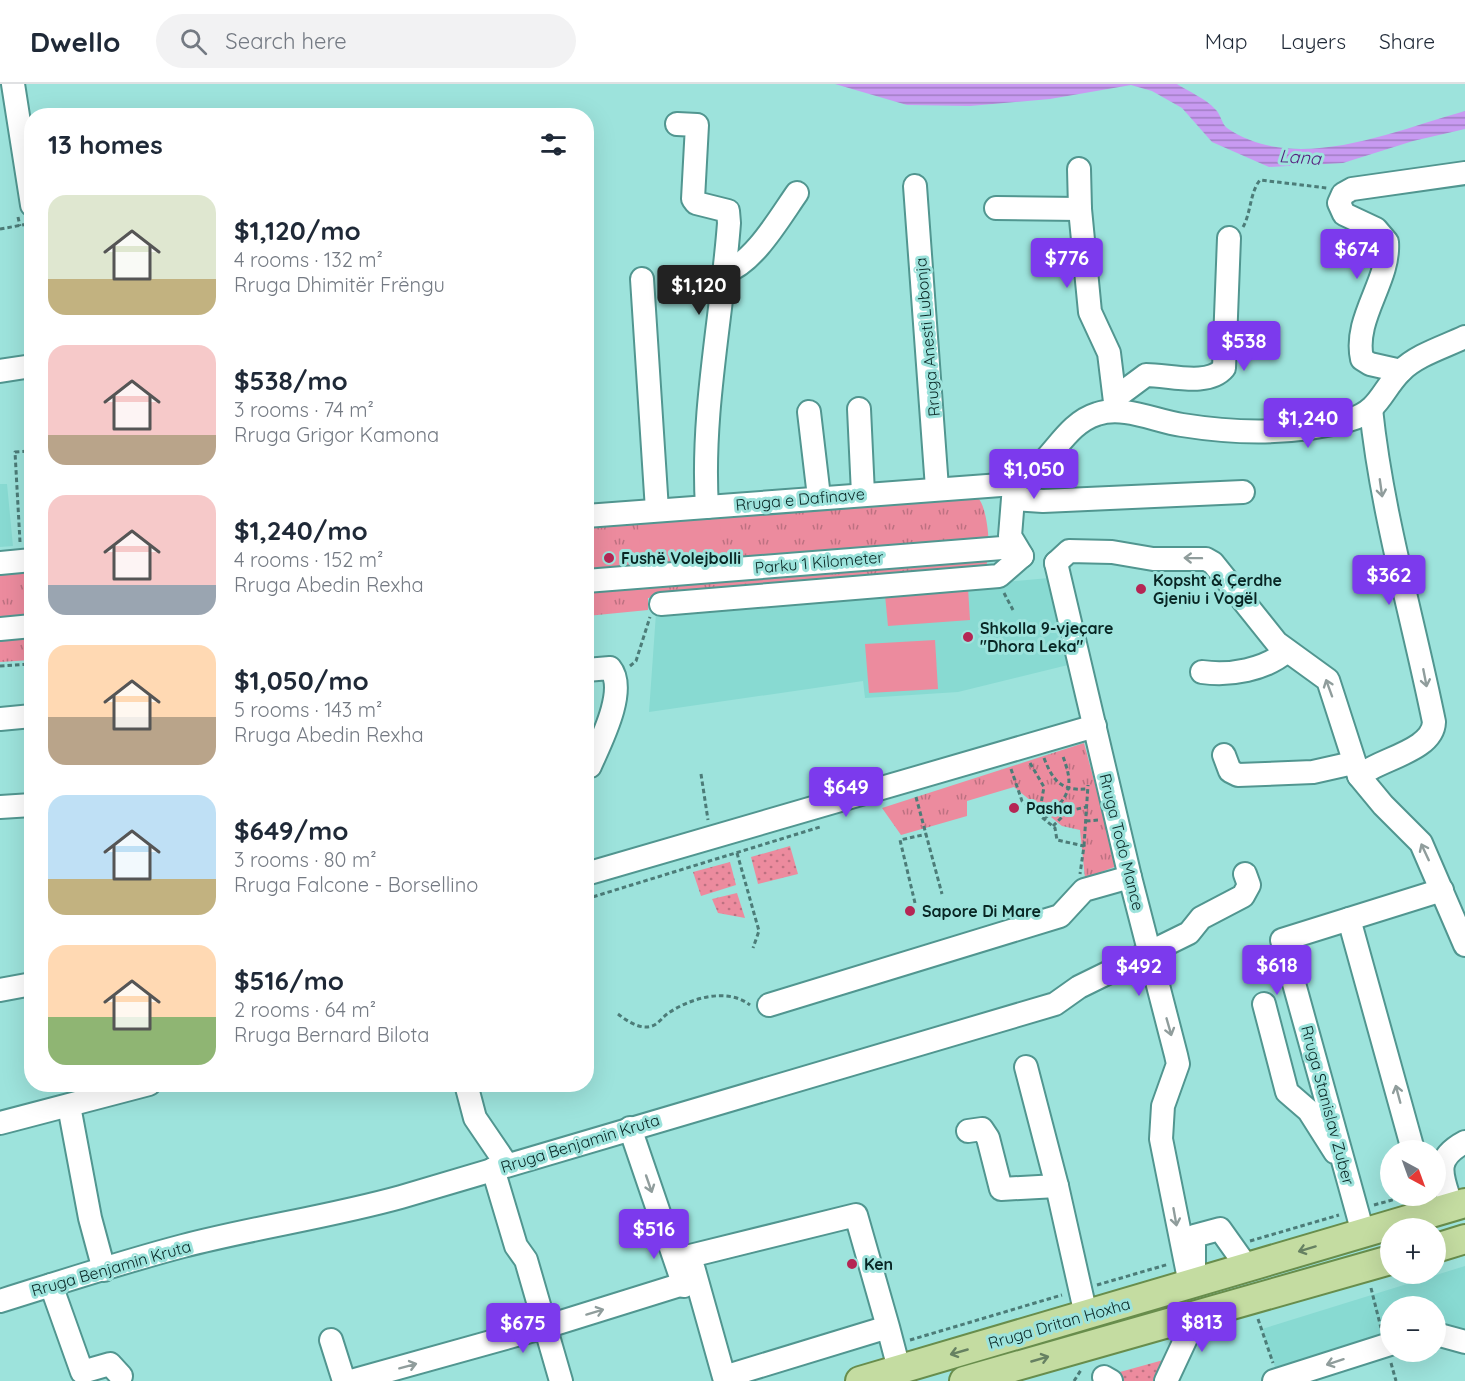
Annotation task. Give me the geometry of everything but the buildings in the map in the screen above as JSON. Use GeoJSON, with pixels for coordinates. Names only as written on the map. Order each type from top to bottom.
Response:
{"type":"FeatureCollection","features":[{"type":"Feature","properties":{"kind":"main road","name":"Rruga Dritan Hoxha"},"geometry":{"type":"LineString","coordinates":[[860,1381],[1086,1315],[1190,1276],[1247,1267],[1363,1233],[1440,1206]]}},
{"type":"Feature","properties":{"kind":"main road","name":"Rruga Dritan Hoxha"},"geometry":{"type":"LineString","coordinates":[[964,1381],[1380,1263]]}},
{"type":"Feature","properties":{"kind":"street"},"geometry":{"type":"LineString","coordinates":[[13,84],[24,154]]}},
{"type":"Feature","properties":{"kind":"street"},"geometry":{"type":"LineString","coordinates":[[677,124],[697,124],[693,199],[696,203],[728,211],[725,272],[706,431],[706,507]]}},
{"type":"Feature","properties":{"kind":"street"},"geometry":{"type":"LineString","coordinates":[[1079,170],[1080,209],[1090,312],[1109,353],[1115,405]]}},
{"type":"Feature","properties":{"kind":"street"},"geometry":{"type":"LineString","coordinates":[[1401,371],[1370,364],[1362,358],[1361,337],[1383,268],[1387,242],[1376,229],[1344,214],[1339,203],[1343,194],[1352,189],[1465,173]]}},
{"type":"Feature","properties":{"kind":"street","name":"Rruga Anesti Lubonja"},"geometry":{"type":"LineString","coordinates":[[915,186],[937,488]]}},
{"type":"Feature","properties":{"kind":"street"},"geometry":{"type":"LineString","coordinates":[[725,272],[733,270],[760,245],[797,194]]}},
{"type":"Feature","properties":{"kind":"street"},"geometry":{"type":"LineString","coordinates":[[996,208],[1080,209]]}},
{"type":"Feature","properties":{"kind":"street"},"geometry":{"type":"LineString","coordinates":[[661,604],[999,576],[1018,551],[1010,536],[1009,523],[1014,492],[1078,424],[1115,405],[1146,375],[1206,379],[1218,376],[1224,368],[1237,232]]}},
{"type":"Feature","properties":{"kind":"street"},"geometry":{"type":"LineString","coordinates":[[642,279],[657,510]]}},
{"type":"Feature","properties":{"kind":"street"},"geometry":{"type":"LineString","coordinates":[[1115,405],[1179,425],[1229,432],[1266,433],[1347,420],[1371,410],[1380,402],[1401,371],[1414,362],[1465,338]]}},
{"type":"Feature","properties":{"kind":"street"},"geometry":{"type":"LineString","coordinates":[[0,371],[24,367]]}},
{"type":"Feature","properties":{"kind":"street"},"geometry":{"type":"LineString","coordinates":[[859,409],[863,494]]}},
{"type":"Feature","properties":{"kind":"street"},"geometry":{"type":"LineString","coordinates":[[1224,755],[1230,771],[1238,775],[1356,770],[1368,768],[1425,742],[1434,731],[1418,638],[1383,501],[1371,410]]}},
{"type":"Feature","properties":{"kind":"street"},"geometry":{"type":"LineString","coordinates":[[808,412],[819,497]]}},
{"type":"Feature","properties":{"kind":"street","name":"Rruga e Dafinave"},"geometry":{"type":"LineString","coordinates":[[594,515],[937,488],[1014,492],[1043,501],[1243,492]]}},
{"type":"Feature","properties":{"kind":"street","name":"Parku 1 Kilometer"},"geometry":{"type":"LineString","coordinates":[[594,580],[1018,551],[1056,563]]}},
{"type":"Feature","properties":{"kind":"street"},"geometry":{"type":"LineString","coordinates":[[1056,563],[1069,551],[1112,552],[1154,559],[1206,559],[1222,572],[1252,613],[1287,651],[1328,680],[1356,770],[1383,805],[1421,843],[1465,945]]}},
{"type":"Feature","properties":{"kind":"street","name":"Rruga Todo Mance"},"geometry":{"type":"LineString","coordinates":[[1056,563],[1095,726],[1099,785],[1130,877],[1178,1064],[1160,1120],[1161,1139],[1190,1276]]}},
{"type":"Feature","properties":{"kind":"street"},"geometry":{"type":"LineString","coordinates":[[0,629],[24,627]]}},
{"type":"Feature","properties":{"kind":"street"},"geometry":{"type":"LineString","coordinates":[[1202,672],[1219,674],[1256,667],[1287,651]]}},
{"type":"Feature","properties":{"kind":"street"},"geometry":{"type":"LineString","coordinates":[[594,669],[610,668],[617,676],[617,690],[607,728],[594,757]]}},
{"type":"Feature","properties":{"kind":"street"},"geometry":{"type":"LineString","coordinates":[[0,719],[24,717]]}},
{"type":"Feature","properties":{"kind":"street"},"geometry":{"type":"LineString","coordinates":[[594,872],[1095,726]]}},
{"type":"Feature","properties":{"kind":"street"},"geometry":{"type":"LineString","coordinates":[[0,807],[24,806]]}},
{"type":"Feature","properties":{"kind":"street","name":"Rruga Benjamin Kruta"},"geometry":{"type":"LineString","coordinates":[[0,1301],[223,1236],[347,1212],[1055,1004],[1079,987],[1149,955],[1189,933],[1201,918],[1243,896],[1249,885],[1245,874]]}},
{"type":"Feature","properties":{"kind":"street"},"geometry":{"type":"LineString","coordinates":[[769,1005],[1060,915],[1084,890],[1130,877]]}},
{"type":"Feature","properties":{"kind":"street","name":"Rruga Stanislav Zuber"},"geometry":{"type":"LineString","coordinates":[[1363,1233],[1282,940],[1443,890]]}},
{"type":"Feature","properties":{"kind":"street"},"geometry":{"type":"LineString","coordinates":[[1349,919],[1410,1140]]}},
{"type":"Feature","properties":{"kind":"street"},"geometry":{"type":"LineString","coordinates":[[0,990],[24,986]]}},
{"type":"Feature","properties":{"kind":"street"},"geometry":{"type":"LineString","coordinates":[[1264,1004],[1287,1092],[1310,1111],[1330,1149],[1342,1158]]}},
{"type":"Feature","properties":{"kind":"street"},"geometry":{"type":"LineString","coordinates":[[1026,1067],[1057,1186],[1086,1315]]}},
{"type":"Feature","properties":{"kind":"street"},"geometry":{"type":"LineString","coordinates":[[0,1123],[120,1092]]}},
{"type":"Feature","properties":{"kind":"street"},"geometry":{"type":"LineString","coordinates":[[468,1092],[475,1118],[500,1167],[516,1246],[526,1260],[561,1381]]}},
{"type":"Feature","properties":{"kind":"street"},"geometry":{"type":"LineString","coordinates":[[69,1106],[90,1218],[104,1270]]}},
{"type":"Feature","properties":{"kind":"street"},"geometry":{"type":"LineString","coordinates":[[630,1128],[713,1381]]}},
{"type":"Feature","properties":{"kind":"street"},"geometry":{"type":"LineString","coordinates":[[968,1131],[982,1129],[988,1138],[1001,1189],[1057,1186]]}},
{"type":"Feature","properties":{"kind":"street"},"geometry":{"type":"LineString","coordinates":[[1446,1157],[1455,1147],[1465,1142]]}},
{"type":"Feature","properties":{"kind":"street"},"geometry":{"type":"LineString","coordinates":[[888,1327],[724,1377],[690,1256],[856,1215],[888,1327],[899,1369]]}},
{"type":"Feature","properties":{"kind":"street"},"geometry":{"type":"LineString","coordinates":[[1190,1276],[1194,1236],[1220,1229],[1247,1267]]}},
{"type":"Feature","properties":{"kind":"street"},"geometry":{"type":"LineString","coordinates":[[351,1381],[545,1327],[683,1284]]}},
{"type":"Feature","properties":{"kind":"street"},"geometry":{"type":"LineString","coordinates":[[51,1286],[82,1372],[110,1364],[121,1376]]}},
{"type":"Feature","properties":{"kind":"street"},"geometry":{"type":"LineString","coordinates":[[1166,1381],[1187,1336],[1184,1317]]}},
{"type":"Feature","properties":{"kind":"street"},"geometry":{"type":"LineString","coordinates":[[1446,1337],[1465,1342]]}},
{"type":"Feature","properties":{"kind":"street"},"geometry":{"type":"LineString","coordinates":[[331,1340],[344,1381]]}},
{"type":"Feature","properties":{"kind":"street"},"geometry":{"type":"LineString","coordinates":[[1276,1380],[1380,1348]]}},
{"type":"Feature","properties":{"kind":"path"},"geometry":{"type":"LineString","coordinates":[[1237,232],[1252,208],[1255,185],[1260,180],[1326,187],[1343,194]]}},
{"type":"Feature","properties":{"kind":"path"},"geometry":{"type":"LineString","coordinates":[[0,229],[24,225]]}},
{"type":"Feature","properties":{"kind":"path"},"geometry":{"type":"LineString","coordinates":[[17,561],[15,452],[24,451]]}},
{"type":"Feature","properties":{"kind":"path"},"geometry":{"type":"LineString","coordinates":[[1004,592],[1013,610]]}},
{"type":"Feature","properties":{"kind":"path"},"geometry":{"type":"LineString","coordinates":[[617,676],[636,661],[650,615],[661,604]]}},
{"type":"Feature","properties":{"kind":"path"},"geometry":{"type":"LineString","coordinates":[[0,666],[24,664]]}},
{"type":"Feature","properties":{"kind":"path"},"geometry":{"type":"LineString","coordinates":[[1044,819],[1059,806],[1069,789],[1071,780],[1061,751]]}},
{"type":"Feature","properties":{"kind":"path"},"geometry":{"type":"LineString","coordinates":[[1044,756],[1058,784],[1069,789],[1086,789],[1099,785]]}},
{"type":"Feature","properties":{"kind":"path"},"geometry":{"type":"LineString","coordinates":[[1029,761],[1044,787],[1039,815]]}},
{"type":"Feature","properties":{"kind":"path"},"geometry":{"type":"LineString","coordinates":[[1010,767],[1022,801],[1055,828],[1057,840],[1084,846]]}},
{"type":"Feature","properties":{"kind":"path"},"geometry":{"type":"LineString","coordinates":[[701,774],[710,836]]}},
{"type":"Feature","properties":{"kind":"path"},"geometry":{"type":"LineString","coordinates":[[1086,789],[1099,785]]}},
{"type":"Feature","properties":{"kind":"path"},"geometry":{"type":"LineString","coordinates":[[1084,890],[1080,874],[1084,846],[1086,789]]}},
{"type":"Feature","properties":{"kind":"path"},"geometry":{"type":"LineString","coordinates":[[916,797],[942,894]]}},
{"type":"Feature","properties":{"kind":"path"},"geometry":{"type":"LineString","coordinates":[[1053,826],[1068,811],[1086,807]]}},
{"type":"Feature","properties":{"kind":"path"},"geometry":{"type":"LineString","coordinates":[[594,897],[826,825]]}},
{"type":"Feature","properties":{"kind":"path"},"geometry":{"type":"LineString","coordinates":[[915,903],[900,840],[927,834]]}},
{"type":"Feature","properties":{"kind":"path"},"geometry":{"type":"LineString","coordinates":[[737,853],[759,931],[753,948]]}},
{"type":"Feature","properties":{"kind":"path"},"geometry":{"type":"LineString","coordinates":[[618,1014],[632,1024],[652,1026],[688,1002],[714,996],[741,998],[756,1009],[769,1005]]}},
{"type":"Feature","properties":{"kind":"path"},"geometry":{"type":"LineString","coordinates":[[1370,1283],[1380,1317]]}},
{"type":"Feature","properties":{"kind":"path"},"geometry":{"type":"LineString","coordinates":[[1257,1316],[1276,1380]]}},
{"type":"Feature","properties":{"kind":"path"},"geometry":{"type":"LineString","coordinates":[[1074,1381],[1084,1365]]}},
{"type":"Feature","properties":{"kind":"shaded area"},"geometry":{"type":"Polygon","coordinates":[[[0,484],[7,484],[13,546],[0,547],[0,484]]]}},
{"type":"Feature","properties":{"kind":"shaded area"},"geometry":{"type":"Polygon","coordinates":[[[1049,578],[1068,665],[958,692],[865,698],[863,681],[649,712],[656,613],[1049,578]]]}},
{"type":"Feature","properties":{"kind":"shaded area"},"geometry":{"type":"Polygon","coordinates":[[[1465,1266],[1465,1342],[1446,1337],[1446,1296],[1380,1296],[1380,1347],[1279,1379],[1262,1329],[1407,1284],[1446,1284],[1446,1272],[1465,1266]]]}},
{"type":"Feature","properties":{"kind":"green space"},"geometry":{"type":"Polygon","coordinates":[[[978,498],[987,522],[989,545],[987,564],[984,569],[648,598],[648,610],[594,615],[594,525],[978,498]]]}},
{"type":"Feature","properties":{"kind":"green space"},"geometry":{"type":"Polygon","coordinates":[[[719,515],[723,559],[642,566],[638,522],[719,515]]]}},
{"type":"Feature","properties":{"kind":"green space","name":"Fushë Volejbolli"},"geometry":{"type":"Polygon","coordinates":[[[631,546],[632,567],[594,570],[594,548],[631,546]]]}},
{"type":"Feature","properties":{"kind":"green space"},"geometry":{"type":"Polygon","coordinates":[[[24,573],[24,660],[0,662],[0,575],[24,573]]]}},
{"type":"Feature","properties":{"kind":"green space"},"geometry":{"type":"Polygon","coordinates":[[[968,588],[970,620],[888,626],[885,595],[968,588]]]}},
{"type":"Feature","properties":{"kind":"green space"},"geometry":{"type":"Polygon","coordinates":[[[935,640],[938,689],[869,693],[865,644],[935,640]]]}},
{"type":"Feature","properties":{"kind":"green space"},"geometry":{"type":"Polygon","coordinates":[[[1084,743],[1117,866],[1085,878],[1080,830],[1062,826],[1014,787],[967,801],[967,816],[901,835],[882,808],[1084,743]]]}},
{"type":"Feature","properties":{"kind":"green space"},"geometry":{"type":"Polygon","coordinates":[[[790,846],[798,874],[758,884],[751,857],[790,846]]]}},
{"type":"Feature","properties":{"kind":"green space"},"geometry":{"type":"Polygon","coordinates":[[[730,862],[736,885],[701,896],[693,872],[730,862]]]}},
{"type":"Feature","properties":{"kind":"green space"},"geometry":{"type":"Polygon","coordinates":[[[737,893],[745,918],[718,913],[712,899],[737,893]]]}},
{"type":"Feature","properties":{"kind":"green space"},"geometry":{"type":"Polygon","coordinates":[[[1167,1359],[1157,1381],[1119,1381],[1109,1375],[1167,1359]]]}},
{"type":"Feature","properties":{"kind":"water","name":"Lana"},"geometry":{"type":"Polygon","coordinates":[[[835,84],[1177,84],[1211,105],[1227,128],[1254,142],[1283,148],[1314,149],[1345,145],[1465,111],[1465,129],[1413,141],[1343,163],[1269,167],[1212,142],[1182,108],[1152,91],[1131,85],[1050,99],[970,106],[907,105],[835,84]]]}},
{"type":"Feature","properties":{"kind":"place","name":"Fushë Volejbolli"},"geometry":{"type":"Point","coordinates":[609,558]}},
{"type":"Feature","properties":{"kind":"place","name":"Kopsht & Çerdhe Gjeniu i Vogël"},"geometry":{"type":"Point","coordinates":[1141,589]}},
{"type":"Feature","properties":{"kind":"place","name":"Shkolla 9-vjeçare \"Dhora Leka\""},"geometry":{"type":"Point","coordinates":[968,637]}},
{"type":"Feature","properties":{"kind":"place","name":"Pasha"},"geometry":{"type":"Point","coordinates":[1014,808]}},
{"type":"Feature","properties":{"kind":"place","name":"Sapore Di Mare"},"geometry":{"type":"Point","coordinates":[910,911]}},
{"type":"Feature","properties":{"kind":"place","name":"Ken"},"geometry":{"type":"Point","coordinates":[852,1264]}}]}
